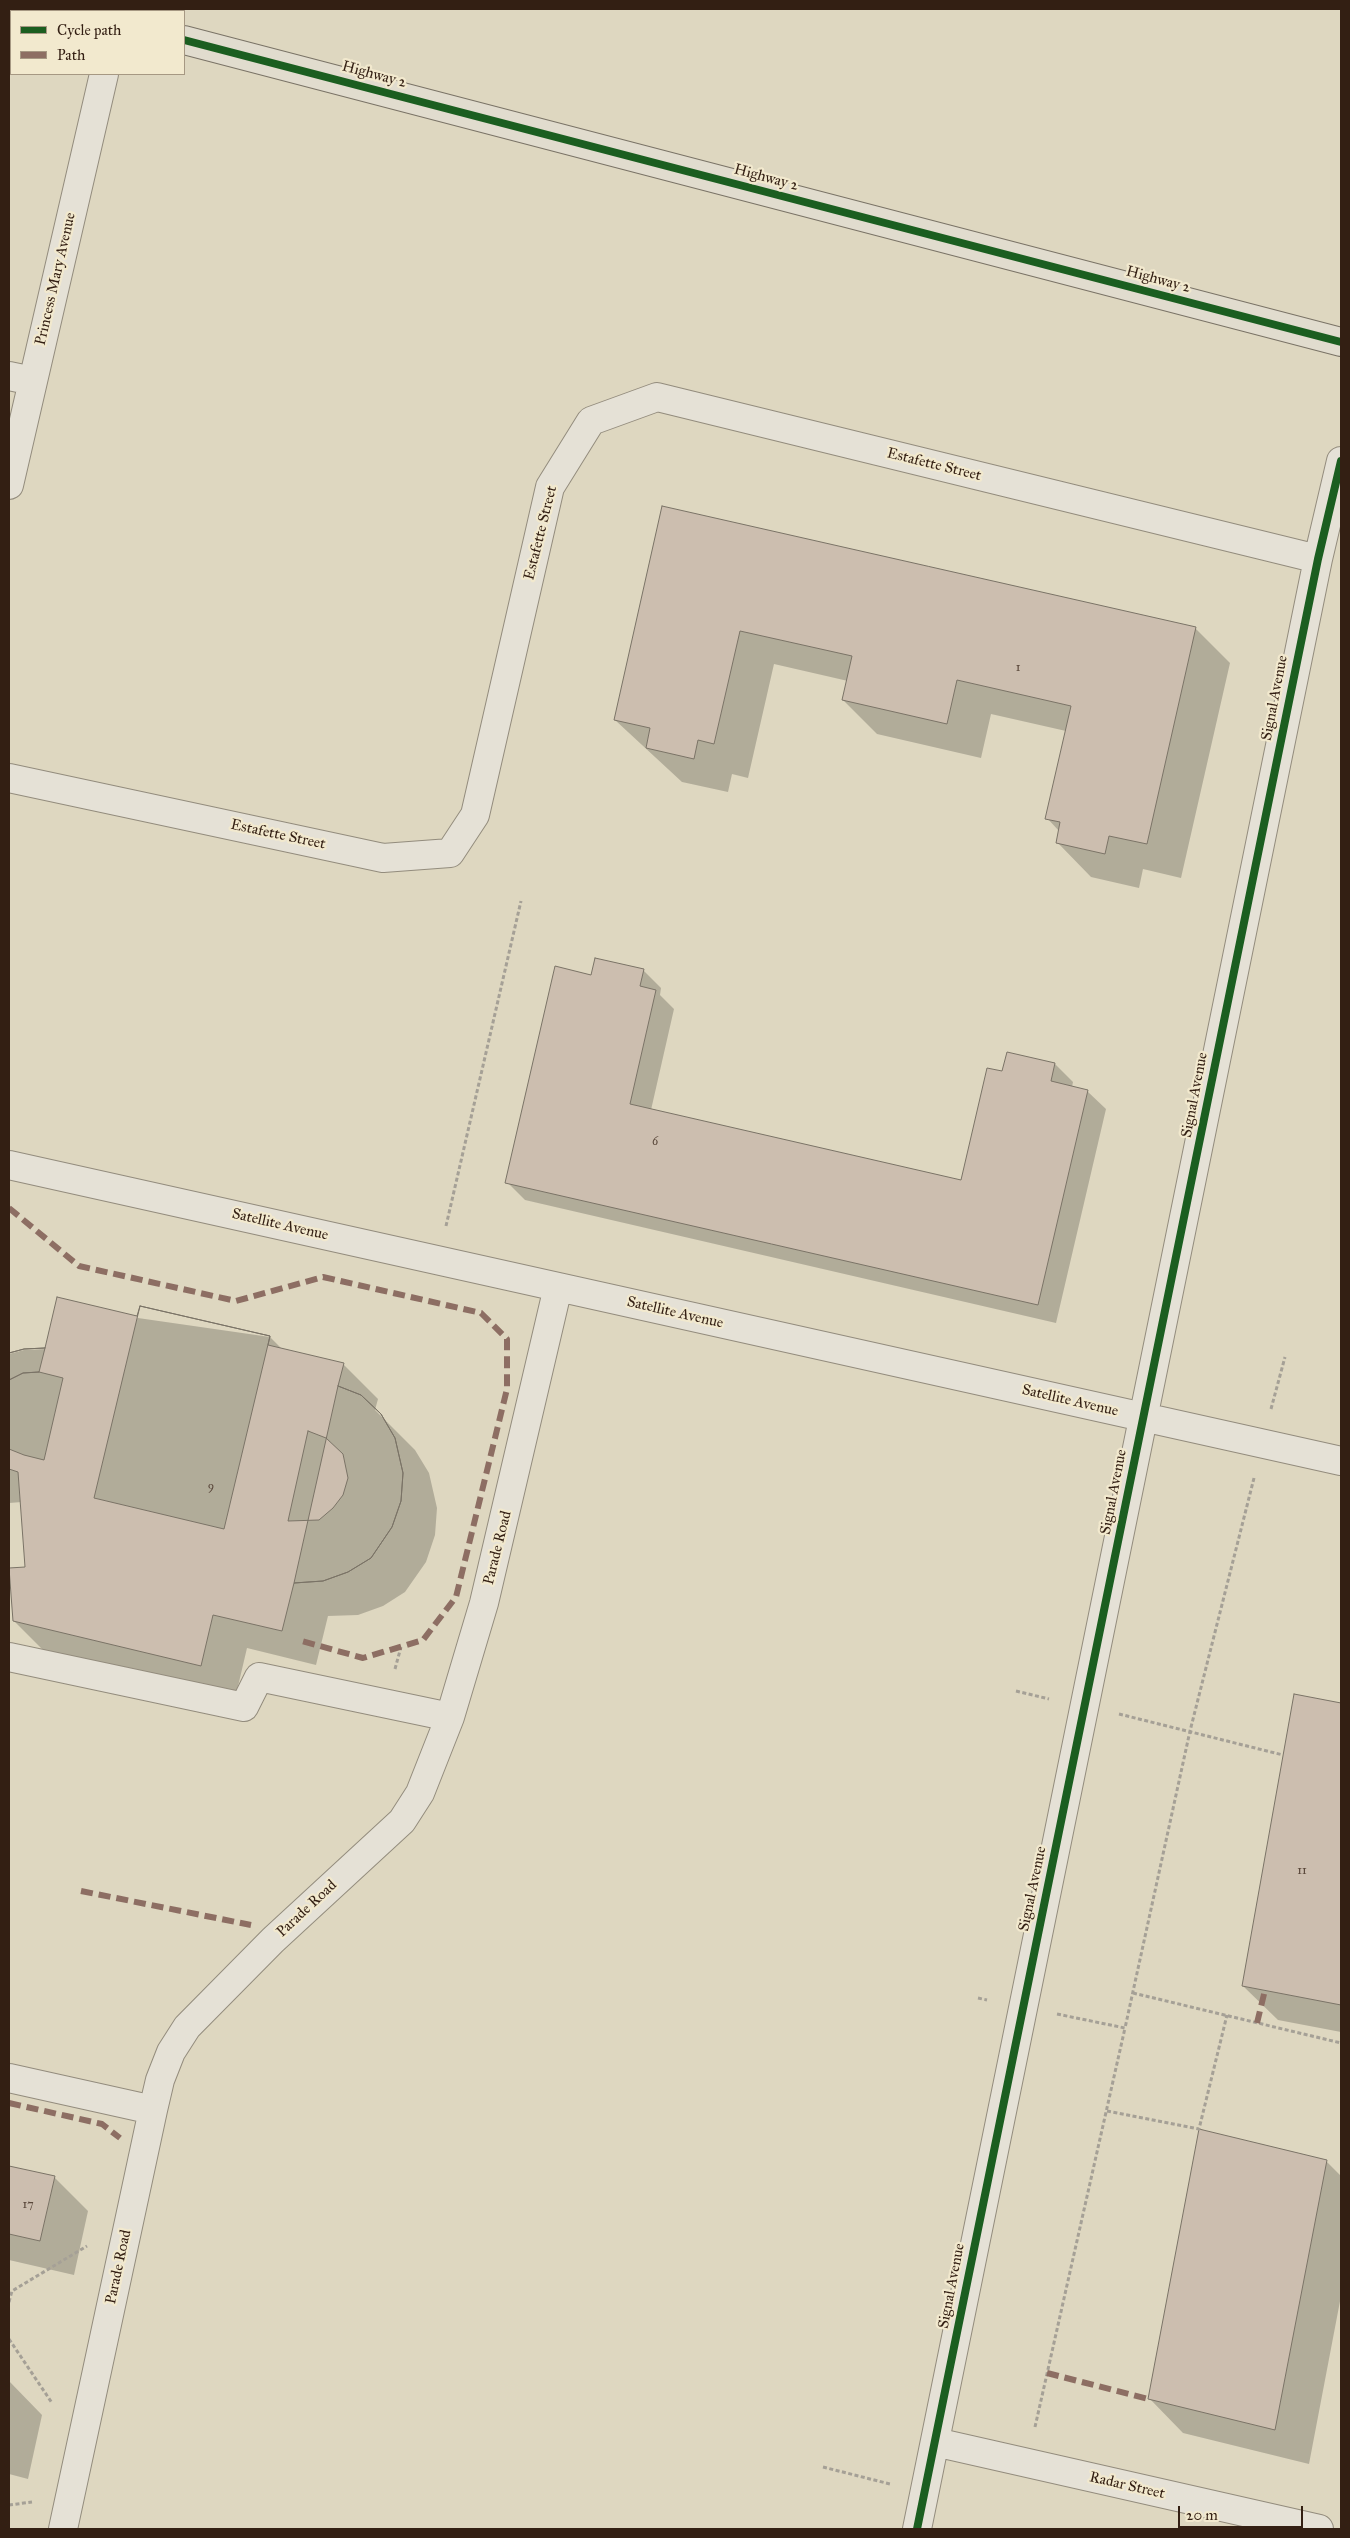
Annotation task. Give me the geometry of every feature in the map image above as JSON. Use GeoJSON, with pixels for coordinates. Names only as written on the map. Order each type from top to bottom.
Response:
{"type":"FeatureCollection","features":[{"type":"Feature","properties":{"kind":"main road","name":"Highway 2"},"geometry":{"type":"LineString","coordinates":[[185,40],[1341,342]]}},
{"type":"Feature","properties":{"kind":"street","name":"Princess Mary Avenue"},"geometry":{"type":"LineString","coordinates":[[9,485],[21,378],[104,75]]}},
{"type":"Feature","properties":{"kind":"street","name":"Estafette Street"},"geometry":{"type":"LineString","coordinates":[[9,778],[383,858],[450,853],[475,816],[550,486],[591,421],[657,397],[1318,559]]}},
{"type":"Feature","properties":{"kind":"street","name":"Signal Avenue"},"geometry":{"type":"LineString","coordinates":[[917,2529],[1318,559],[1341,461]]}},
{"type":"Feature","properties":{"kind":"street","name":"Satellite Avenue"},"geometry":{"type":"LineString","coordinates":[[9,1164],[1341,1461]]}},
{"type":"Feature","properties":{"kind":"street","name":"Parade Road"},"geometry":{"type":"LineString","coordinates":[[63,2529],[153,2110],[160,2080],[171,2052],[187,2027],[273,1940],[402,1821],[420,1793],[450,1717],[484,1603],[558,1287]]}},
{"type":"Feature","properties":{"kind":"street"},"geometry":{"type":"LineString","coordinates":[[9,1657],[244,1707],[259,1677],[450,1717]]}},
{"type":"Feature","properties":{"kind":"street"},"geometry":{"type":"LineString","coordinates":[[9,2078],[153,2110]]}},
{"type":"Feature","properties":{"kind":"street","name":"Radar Street"},"geometry":{"type":"LineString","coordinates":[[935,2442],[1319,2529]]}},
{"type":"Feature","properties":{"kind":"path"},"geometry":{"type":"LineString","coordinates":[[438,1260],[522,901]]}},
{"type":"Feature","properties":{"kind":"path"},"geometry":{"type":"LineString","coordinates":[[1034,2433],[1190,1731],[1285,1357]]}},
{"type":"Feature","properties":{"kind":"path"},"geometry":{"type":"LineString","coordinates":[[1016,1691],[1190,1731],[1283,1755]]}},
{"type":"Feature","properties":{"kind":"path"},"geometry":{"type":"LineString","coordinates":[[1133,1993],[1341,2043]]}},
{"type":"Feature","properties":{"kind":"path"},"geometry":{"type":"LineString","coordinates":[[978,1998],[1125,2028]]}},
{"type":"Feature","properties":{"kind":"path"},"geometry":{"type":"LineString","coordinates":[[1107,2110],[1199,2128],[1227,2015]]}},
{"type":"Feature","properties":{"kind":"path"},"geometry":{"type":"LineString","coordinates":[[9,2339],[53,2404]]}},
{"type":"Feature","properties":{"kind":"path"},"geometry":{"type":"LineString","coordinates":[[823,2467],[924,2492]]}},
{"type":"Feature","properties":{"kind":"path"},"geometry":{"type":"LineString","coordinates":[[9,2505],[34,2501]]}},
{"type":"Feature","properties":{"kind":"building"},"geometry":{"type":"Polygon","coordinates":[[[662,506],[1196,627],[1147,844],[1109,836],[1105,854],[1056,843],[1060,822],[1045,819],[1071,706],[957,680],[947,724],[842,700],[852,656],[740,631],[714,744],[698,740],[694,759],[646,748],[650,728],[614,720],[662,506]]]}},
{"type":"Feature","properties":{"kind":"building"},"geometry":{"type":"Polygon","coordinates":[[[595,958],[644,969],[640,986],[656,990],[630,1104],[961,1180],[987,1068],[1002,1071],[1007,1052],[1055,1063],[1051,1081],[1088,1090],[1038,1305],[505,1183],[555,966],[591,975],[595,958]]]}},
{"type":"Feature","properties":{"kind":"building"},"geometry":{"type":"Polygon","coordinates":[[[57,1297],[137,1316],[140,1306],[270,1336],[268,1345],[344,1363],[338,1386],[361,1395],[381,1414],[395,1438],[403,1473],[401,1501],[392,1527],[371,1558],[348,1572],[323,1581],[294,1583],[282,1631],[213,1615],[201,1666],[13,1621],[9,1568],[25,1567],[18,1472],[9,1469],[9,1353],[24,1349],[45,1348],[57,1297]]]}},
{"type":"Feature","properties":{"kind":"building"},"geometry":{"type":"Polygon","coordinates":[[[140,1306],[270,1336],[224,1529],[94,1498],[140,1306]]]}},
{"type":"Feature","properties":{"kind":"building"},"geometry":{"type":"Polygon","coordinates":[[[45,1348],[39,1372],[23,1373],[9,1380],[9,1353],[24,1349],[45,1348]]]}},
{"type":"Feature","properties":{"kind":"building"},"geometry":{"type":"Polygon","coordinates":[[[39,1372],[63,1378],[44,1460],[9,1449],[9,1380],[23,1373],[39,1372]]]}},
{"type":"Feature","properties":{"kind":"building"},"geometry":{"type":"Polygon","coordinates":[[[338,1386],[361,1395],[381,1414],[395,1438],[403,1473],[401,1501],[392,1527],[371,1558],[348,1572],[323,1581],[294,1583],[338,1386]]]}},
{"type":"Feature","properties":{"kind":"building"},"geometry":{"type":"Polygon","coordinates":[[[308,1431],[326,1438],[343,1454],[348,1478],[343,1495],[333,1508],[319,1520],[288,1521],[308,1431]]]}},
{"type":"Feature","properties":{"kind":"building"},"geometry":{"type":"Polygon","coordinates":[[[1294,1694],[1341,1703],[1341,2005],[1242,1986],[1294,1694]]]}},
{"type":"Feature","properties":{"kind":"building"},"geometry":{"type":"Polygon","coordinates":[[[1199,2129],[1327,2160],[1275,2430],[1148,2399],[1199,2129]]]}},
{"type":"Feature","properties":{"kind":"building"},"geometry":{"type":"Polygon","coordinates":[[[9,2166],[55,2176],[40,2241],[9,2234],[9,2166]]]}},
{"type":"Feature","properties":{"kind":"marked path"},"geometry":{"type":"LineString","coordinates":[[9,1208],[79,1266],[236,1301],[323,1277],[481,1313],[507,1339],[507,1389],[456,1597],[423,1640],[363,1658],[298,1640]]}},
{"type":"Feature","properties":{"kind":"marked path"},"geometry":{"type":"LineString","coordinates":[[81,1891],[251,1925]]}},
{"type":"Feature","properties":{"kind":"marked path"},"geometry":{"type":"LineString","coordinates":[[1257,2023],[1265,1990]]}},
{"type":"Feature","properties":{"kind":"marked path"},"geometry":{"type":"LineString","coordinates":[[9,2103],[102,2124],[120,2138]]}},
{"type":"Feature","properties":{"kind":"marked path"},"geometry":{"type":"LineString","coordinates":[[1047,2373],[1148,2399]]}},
{"type":"Feature","properties":{"kind":"cycle path"},"geometry":{"type":"LineString","coordinates":[[185,40],[1341,342]]}},
{"type":"Feature","properties":{"kind":"cycle path"},"geometry":{"type":"LineString","coordinates":[[917,2529],[1318,559],[1341,461]]}}]}
